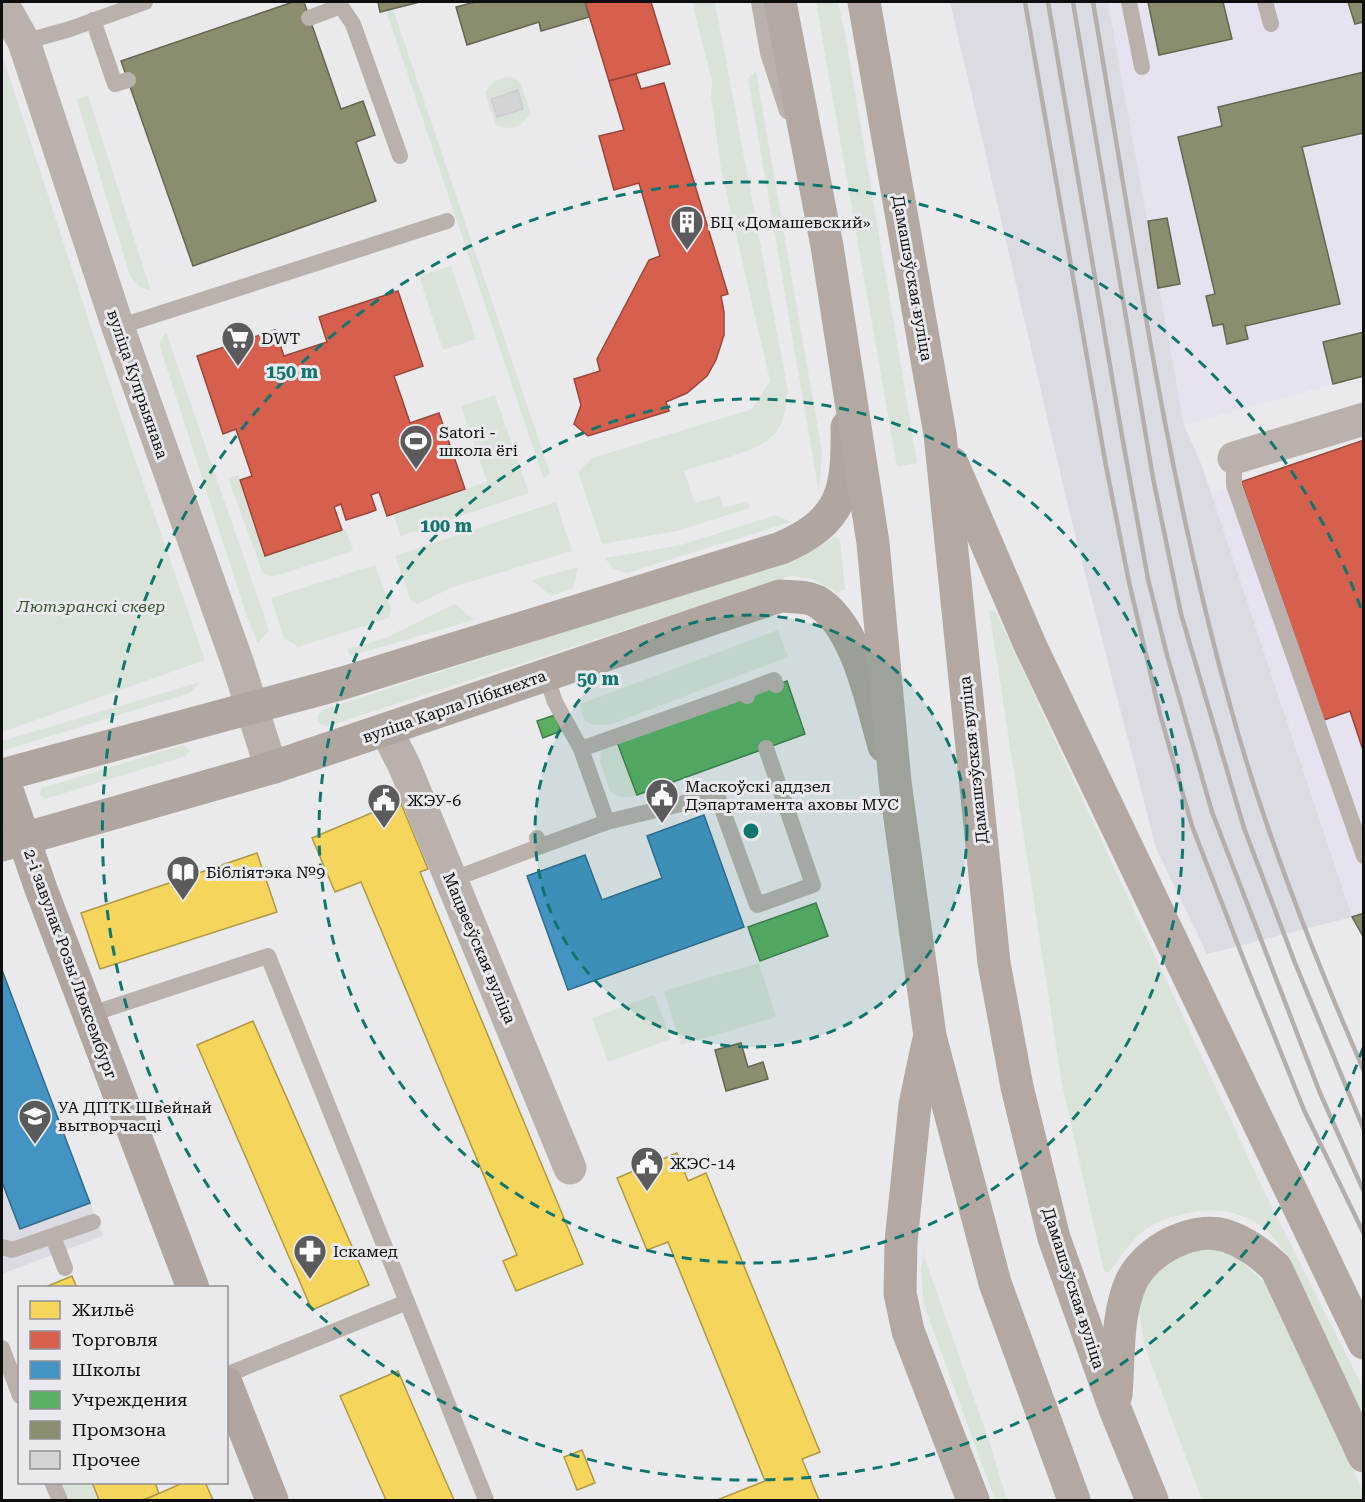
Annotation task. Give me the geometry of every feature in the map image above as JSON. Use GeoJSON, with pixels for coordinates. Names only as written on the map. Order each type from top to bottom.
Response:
{"type":"FeatureCollection","features":[{"type":"Feature","properties":{"kind":"main road"},"geometry":{"type":"LineString","coordinates":[[780,2],[812,165],[873,543],[896,782],[930,1036],[995,1283],[1074,1500]]}},
{"type":"Feature","properties":{"kind":"main road","name":"Дамашэўская вуліца"},"geometry":{"type":"LineString","coordinates":[[864,2],[940,434],[994,963],[1017,1087],[1054,1238],[1115,1409],[1152,1500]]}},
{"type":"Feature","properties":{"kind":"main road"},"geometry":{"type":"LineString","coordinates":[[2,775],[252,707],[512,632],[781,548],[806,538],[824,524],[833,513],[840,496],[845,474],[847,441],[846,379]]}},
{"type":"Feature","properties":{"kind":"main road"},"geometry":{"type":"LineString","coordinates":[[940,434],[1031,647],[1364,1343]]}},
{"type":"Feature","properties":{"kind":"main road","name":"вуліца Карла Лібкнехта"},"geometry":{"type":"LineString","coordinates":[[13,843],[271,768],[780,596],[816,601],[841,627],[858,660],[896,782]]}},
{"type":"Feature","properties":{"kind":"main road","name":"2-і завулак Розы Люксембург"},"geometry":{"type":"LineString","coordinates":[[2,775],[13,843],[88,1016],[193,1286]]}},
{"type":"Feature","properties":{"kind":"main road"},"geometry":{"type":"LineString","coordinates":[[930,1036],[915,1106],[901,1242],[900,1293],[908,1330],[973,1500]]}},
{"type":"Feature","properties":{"kind":"main road"},"geometry":{"type":"LineString","coordinates":[[1115,1409],[1123,1307],[1132,1281],[1151,1254],[1179,1240],[1204,1234],[1225,1236],[1254,1248],[1276,1268],[1364,1456]]}},
{"type":"Feature","properties":{"kind":"main road"},"geometry":{"type":"LineString","coordinates":[[228,1388],[272,1500]]}},
{"type":"Feature","properties":{"kind":"street","name":"вуліца Купрыянава"},"geometry":{"type":"LineString","coordinates":[[2,3],[24,42],[118,327],[252,707],[271,768]]}},
{"type":"Feature","properties":{"kind":"street"},"geometry":{"type":"LineString","coordinates":[[1234,458],[1364,419]]}},
{"type":"Feature","properties":{"kind":"street","name":"Мацвееўская вуліца"},"geometry":{"type":"LineString","coordinates":[[386,730],[404,765],[570,1168]]}},
{"type":"Feature","properties":{"kind":"lane"},"geometry":{"type":"LineString","coordinates":[[24,42],[145,2]]}},
{"type":"Feature","properties":{"kind":"lane"},"geometry":{"type":"LineString","coordinates":[[759,2],[768,52],[786,110],[812,165]]}},
{"type":"Feature","properties":{"kind":"lane"},"geometry":{"type":"LineString","coordinates":[[1129,2],[1142,67]]}},
{"type":"Feature","properties":{"kind":"lane"},"geometry":{"type":"LineString","coordinates":[[1265,2],[1271,24]]}},
{"type":"Feature","properties":{"kind":"lane"},"geometry":{"type":"LineString","coordinates":[[309,18],[340,4],[353,24],[400,156]]}},
{"type":"Feature","properties":{"kind":"lane"},"geometry":{"type":"LineString","coordinates":[[93,20],[115,84],[128,80]]}},
{"type":"Feature","properties":{"kind":"lane"},"geometry":{"type":"LineString","coordinates":[[118,327],[447,221]]}},
{"type":"Feature","properties":{"kind":"lane"},"geometry":{"type":"LineString","coordinates":[[1234,458],[1233,485],[1364,856]]}},
{"type":"Feature","properties":{"kind":"lane"},"geometry":{"type":"LineString","coordinates":[[546,675],[555,702],[581,748],[607,822]]}},
{"type":"Feature","properties":{"kind":"lane"},"geometry":{"type":"LineString","coordinates":[[581,748],[697,711]]}},
{"type":"Feature","properties":{"kind":"lane"},"geometry":{"type":"LineString","coordinates":[[451,880],[539,842],[607,822],[717,795],[757,906],[813,885],[766,748]]}},
{"type":"Feature","properties":{"kind":"lane"},"geometry":{"type":"LineString","coordinates":[[88,1016],[268,956],[486,1500]]}},
{"type":"Feature","properties":{"kind":"lane"},"geometry":{"type":"LineString","coordinates":[[2,1247],[12,1250],[53,1238],[93,1222]]}},
{"type":"Feature","properties":{"kind":"lane"},"geometry":{"type":"LineString","coordinates":[[53,1238],[65,1268]]}},
{"type":"Feature","properties":{"kind":"lane"},"geometry":{"type":"LineString","coordinates":[[228,1374],[407,1302]]}},
{"type":"Feature","properties":{"kind":"lane"},"geometry":{"type":"LineString","coordinates":[[2,1348],[18,1391]]}},
{"type":"Feature","properties":{"kind":"lane"},"geometry":{"type":"LineString","coordinates":[[53,1484],[60,1500]]}},
{"type":"Feature","properties":{"kind":"shaded area"},"geometry":{"type":"Polygon","coordinates":[[[950,2],[1108,2],[1184,425],[1202,466],[1352,917],[1207,954],[1156,848],[1071,519],[950,2]]]}},
{"type":"Feature","properties":{"kind":"shaded area"},"geometry":{"type":"Polygon","coordinates":[[[1108,2],[1363,2],[1363,376],[1184,425],[1108,2]]]}},
{"type":"Feature","properties":{"kind":"shaded area"},"geometry":{"type":"Polygon","coordinates":[[[1363,440],[1364,913],[1352,917],[1211,494],[1363,440]]]}},
{"type":"Feature","properties":{"kind":"shaded area","name":"УА ДПТК Швейнай вытворчасці"},"geometry":{"type":"Polygon","coordinates":[[[2,970],[103,1236],[2,1274],[2,970]]]}},
{"type":"Feature","properties":{"kind":"green space"},"geometry":{"type":"Polygon","coordinates":[[[692,2],[715,2],[788,391],[786,406],[777,431],[760,445],[684,471],[695,503],[720,496],[724,508],[747,501],[750,508],[677,531],[602,544],[578,472],[592,458],[752,409],[770,381],[721,169],[711,96],[712,81],[692,2]]]}},
{"type":"Feature","properties":{"kind":"green space"},"geometry":{"type":"Polygon","coordinates":[[[816,2],[838,2],[845,33],[917,463],[897,467],[816,2]]]}},
{"type":"Feature","properties":{"kind":"green space"},"geometry":{"type":"Polygon","coordinates":[[[393,9],[550,473],[544,480],[386,10],[393,9]]]}},
{"type":"Feature","properties":{"kind":"green space","name":"Лютэранскі сквер"},"geometry":{"type":"Polygon","coordinates":[[[2,54],[117,407],[205,660],[2,732],[2,54]]]}},
{"type":"Feature","properties":{"kind":"green space"},"geometry":{"type":"Polygon","coordinates":[[[756,71],[822,452],[819,493],[748,78],[756,71]]]}},
{"type":"Feature","properties":{"kind":"green space"},"geometry":{"type":"Polygon","coordinates":[[[513,77],[520,82],[531,113],[520,125],[507,128],[496,125],[485,93],[496,80],[513,77]]]}},
{"type":"Feature","properties":{"kind":"green space"},"geometry":{"type":"Polygon","coordinates":[[[88,95],[151,291],[140,287],[130,276],[77,100],[88,95]]]}},
{"type":"Feature","properties":{"kind":"green space"},"geometry":{"type":"Polygon","coordinates":[[[451,266],[476,339],[443,350],[419,276],[451,266]]]}},
{"type":"Feature","properties":{"kind":"green space"},"geometry":{"type":"Polygon","coordinates":[[[166,332],[269,630],[258,643],[248,620],[159,344],[166,332]]]}},
{"type":"Feature","properties":{"kind":"green space"},"geometry":{"type":"Polygon","coordinates":[[[495,395],[529,493],[401,536],[393,514],[487,482],[461,406],[495,395]]]}},
{"type":"Feature","properties":{"kind":"green space"},"geometry":{"type":"Polygon","coordinates":[[[238,475],[265,556],[346,529],[353,551],[272,577],[263,574],[228,478],[238,475]]]}},
{"type":"Feature","properties":{"kind":"green space"},"geometry":{"type":"Polygon","coordinates":[[[556,502],[572,551],[453,587],[418,604],[411,601],[395,556],[556,502]]]}},
{"type":"Feature","properties":{"kind":"green space"},"geometry":{"type":"Polygon","coordinates":[[[776,515],[791,522],[627,573],[613,569],[605,558],[681,545],[776,515]]]}},
{"type":"Feature","properties":{"kind":"green space"},"geometry":{"type":"Polygon","coordinates":[[[834,537],[840,539],[845,589],[837,593],[812,579],[791,576],[328,726],[321,725],[318,721],[318,714],[325,709],[809,553],[834,537]]]}},
{"type":"Feature","properties":{"kind":"green space"},"geometry":{"type":"Polygon","coordinates":[[[375,565],[391,609],[389,618],[298,647],[284,638],[271,598],[375,565]]]}},
{"type":"Feature","properties":{"kind":"green space"},"geometry":{"type":"Polygon","coordinates":[[[578,567],[573,588],[551,596],[532,580],[578,567]]]}},
{"type":"Feature","properties":{"kind":"green space"},"geometry":{"type":"Polygon","coordinates":[[[455,604],[474,620],[350,656],[347,649],[383,639],[455,604]]]}},
{"type":"Feature","properties":{"kind":"green space"},"geometry":{"type":"Polygon","coordinates":[[[989,610],[996,612],[1260,1183],[1363,1388],[1363,1414],[1284,1252],[1266,1230],[1250,1219],[1213,1210],[1193,1212],[1163,1220],[1143,1231],[1109,1273],[1104,1271],[1062,1084],[989,610]]]}},
{"type":"Feature","properties":{"kind":"green space"},"geometry":{"type":"Polygon","coordinates":[[[778,630],[788,657],[609,725],[593,725],[584,720],[580,704],[778,630]]]}},
{"type":"Feature","properties":{"kind":"green space"},"geometry":{"type":"Polygon","coordinates":[[[200,682],[190,693],[2,751],[2,741],[200,682]]]}},
{"type":"Feature","properties":{"kind":"green space"},"geometry":{"type":"Polygon","coordinates":[[[617,742],[637,795],[623,797],[610,791],[600,761],[601,750],[617,742]]]}},
{"type":"Feature","properties":{"kind":"green space"},"geometry":{"type":"Polygon","coordinates":[[[183,745],[190,750],[186,756],[45,799],[39,795],[42,788],[183,745]]]}},
{"type":"Feature","properties":{"kind":"green space"},"geometry":{"type":"Polygon","coordinates":[[[759,963],[776,1017],[681,1045],[664,991],[759,963]]]}},
{"type":"Feature","properties":{"kind":"green space"},"geometry":{"type":"Polygon","coordinates":[[[654,995],[671,1039],[608,1062],[592,1018],[654,995]]]}},
{"type":"Feature","properties":{"kind":"green space"},"geometry":{"type":"Polygon","coordinates":[[[1217,1249],[1241,1261],[1264,1282],[1363,1491],[1363,1500],[1202,1500],[1145,1347],[1138,1307],[1146,1278],[1183,1252],[1217,1249]]]}},
{"type":"Feature","properties":{"kind":"green space"},"geometry":{"type":"Polygon","coordinates":[[[923,1253],[990,1444],[1007,1500],[995,1500],[924,1305],[921,1272],[923,1253]]]}},
{"type":"Feature","properties":{"kind":"green space"},"geometry":{"type":"Polygon","coordinates":[[[62,1484],[92,1484],[99,1500],[69,1500],[62,1484]]]}},
{"type":"Feature","properties":{"kind":"building: Жильё"},"geometry":{"type":"Polygon","coordinates":[[[400,801],[428,869],[420,872],[583,1264],[516,1291],[503,1261],[517,1255],[361,882],[335,892],[312,838],[400,801]]]}},
{"type":"Feature","properties":{"kind":"building: Жильё"},"geometry":{"type":"Polygon","coordinates":[[[257,853],[277,912],[100,969],[81,913],[257,853]]]}},
{"type":"Feature","properties":{"kind":"building: Жильё"},"geometry":{"type":"Polygon","coordinates":[[[253,1021],[369,1285],[312,1310],[197,1045],[253,1021]]]}},
{"type":"Feature","properties":{"kind":"building: Жильё"},"geometry":{"type":"Polygon","coordinates":[[[677,1153],[688,1181],[706,1173],[820,1452],[802,1459],[819,1500],[717,1500],[765,1481],[668,1242],[647,1250],[617,1178],[677,1153]]]}},
{"type":"Feature","properties":{"kind":"building: Жильё"},"geometry":{"type":"Polygon","coordinates":[[[72,1276],[76,1286],[48,1286],[72,1276]]]}},
{"type":"Feature","properties":{"kind":"building: Жильё"},"geometry":{"type":"Polygon","coordinates":[[[398,1371],[454,1500],[386,1500],[340,1396],[398,1371]]]}},
{"type":"Feature","properties":{"kind":"building: Жильё"},"geometry":{"type":"Polygon","coordinates":[[[582,1450],[595,1483],[577,1490],[564,1457],[582,1450]]]}},
{"type":"Feature","properties":{"kind":"building: Жильё"},"geometry":{"type":"Polygon","coordinates":[[[93,1484],[156,1484],[159,1494],[142,1500],[99,1500],[93,1484]]]}},
{"type":"Feature","properties":{"kind":"building: Жильё"},"geometry":{"type":"Polygon","coordinates":[[[180,1484],[206,1484],[213,1500],[144,1500],[180,1484]]]}},
{"type":"Feature","properties":{"kind":"building: Торговля"},"geometry":{"type":"Polygon","coordinates":[[[585,2],[651,2],[670,64],[609,81],[585,2]]]}},
{"type":"Feature","properties":{"kind":"building: Торговля","name":"БЦ «Домашевский»"},"geometry":{"type":"Polygon","coordinates":[[[636,74],[641,89],[664,83],[728,294],[721,296],[724,335],[716,360],[707,376],[687,393],[666,402],[669,411],[588,436],[574,424],[581,405],[574,379],[600,371],[597,359],[649,260],[660,256],[639,183],[614,190],[599,136],[624,130],[609,81],[636,74]]]}},
{"type":"Feature","properties":{"kind":"building: Торговля"},"geometry":{"type":"Polygon","coordinates":[[[398,291],[423,366],[394,376],[410,423],[439,413],[465,489],[387,516],[379,492],[371,495],[376,510],[346,520],[341,504],[334,507],[342,530],[265,556],[240,480],[252,476],[236,429],[223,434],[197,356],[275,330],[284,356],[327,342],[319,317],[398,291]]]}},
{"type":"Feature","properties":{"kind":"building: Торговля"},"geometry":{"type":"Polygon","coordinates":[[[1364,440],[1364,753],[1350,711],[1324,720],[1241,482],[1364,440]]]}},
{"type":"Feature","properties":{"kind":"building: Школы"},"geometry":{"type":"Polygon","coordinates":[[[704,815],[744,927],[568,990],[527,876],[585,855],[602,900],[662,878],[647,836],[704,815]]]}},
{"type":"Feature","properties":{"kind":"building: Школы","name":"УА ДПТК Швейнай вытворчасці"},"geometry":{"type":"Polygon","coordinates":[[[2,970],[90,1203],[20,1229],[2,1182],[2,970]]]}},
{"type":"Feature","properties":{"kind":"building: Учреждения"},"geometry":{"type":"Polygon","coordinates":[[[787,681],[805,734],[637,795],[617,742],[787,681]]]}},
{"type":"Feature","properties":{"kind":"building: Учреждения"},"geometry":{"type":"Polygon","coordinates":[[[555,715],[561,731],[543,738],[537,721],[555,715]]]}},
{"type":"Feature","properties":{"kind":"building: Учреждения"},"geometry":{"type":"Polygon","coordinates":[[[816,903],[828,936],[760,961],[748,927],[816,903]]]}},
{"type":"Feature","properties":{"kind":"building: Промзона"},"geometry":{"type":"Polygon","coordinates":[[[293,2],[304,2],[341,109],[363,101],[375,135],[356,142],[376,201],[193,266],[121,61],[293,2]]]}},
{"type":"Feature","properties":{"kind":"building: Промзона"},"geometry":{"type":"Polygon","coordinates":[[[378,2],[420,2],[380,12],[378,2]]]}},
{"type":"Feature","properties":{"kind":"building: Промзона"},"geometry":{"type":"Polygon","coordinates":[[[475,2],[585,2],[589,17],[541,31],[539,22],[467,45],[456,7],[475,2]]]}},
{"type":"Feature","properties":{"kind":"building: Промзона"},"geometry":{"type":"Polygon","coordinates":[[[1148,2],[1223,2],[1232,39],[1159,55],[1148,2]]]}},
{"type":"Feature","properties":{"kind":"building: Промзона"},"geometry":{"type":"Polygon","coordinates":[[[1348,2],[1364,2],[1364,22],[1355,24],[1348,2]]]}},
{"type":"Feature","properties":{"kind":"building: Промзона"},"geometry":{"type":"Polygon","coordinates":[[[1364,72],[1364,133],[1302,147],[1340,304],[1245,326],[1248,339],[1227,344],[1223,324],[1213,326],[1206,296],[1215,294],[1178,137],[1222,126],[1218,107],[1364,72]]]}},
{"type":"Feature","properties":{"kind":"building: Промзона"},"geometry":{"type":"Polygon","coordinates":[[[1167,218],[1180,284],[1158,288],[1148,221],[1167,218]]]}},
{"type":"Feature","properties":{"kind":"building: Промзона"},"geometry":{"type":"Polygon","coordinates":[[[1364,332],[1364,376],[1333,384],[1323,342],[1364,332]]]}},
{"type":"Feature","properties":{"kind":"building: Промзона"},"geometry":{"type":"Polygon","coordinates":[[[1364,913],[1364,938],[1352,917],[1364,913]]]}},
{"type":"Feature","properties":{"kind":"building: Промзона"},"geometry":{"type":"Polygon","coordinates":[[[741,1043],[748,1067],[763,1062],[768,1079],[726,1091],[715,1050],[741,1043]]]}},
{"type":"Feature","properties":{"kind":"building: Прочее"},"geometry":{"type":"Polygon","coordinates":[[[518,90],[523,109],[497,117],[491,99],[518,90]]]}},
{"type":"Feature","properties":{"kind":"railway"},"geometry":{"type":"LineString","coordinates":[[1025,2],[1106,466],[1129,582],[1160,714],[1192,826],[1247,968],[1304,1110],[1364,1234]]}},
{"type":"Feature","properties":{"kind":"railway"},"geometry":{"type":"LineString","coordinates":[[1048,2],[1148,579],[1167,655],[1212,812],[1320,1093],[1364,1192]]}},
{"type":"Feature","properties":{"kind":"railway"},"geometry":{"type":"LineString","coordinates":[[1073,2],[1153,478],[1181,614],[1244,828],[1295,963],[1364,1130]]}},
{"type":"Feature","properties":{"kind":"railway"},"geometry":{"type":"LineString","coordinates":[[1093,2],[1152,355],[1207,618],[1243,752],[1258,798],[1308,936],[1364,1071]]}},
{"type":"Feature","properties":{"kind":"place","name":"БЦ «Домашевский»"},"geometry":{"type":"Point","coordinates":[687,251]}},
{"type":"Feature","properties":{"kind":"place","name":"DWT"},"geometry":{"type":"Point","coordinates":[238,367]}},
{"type":"Feature","properties":{"kind":"place","name":"Satori - школа ёгі"},"geometry":{"type":"Point","coordinates":[416,470]}},
{"type":"Feature","properties":{"kind":"place","name":"Маскоўскі аддзел Дэпартамента аховы МУС"},"geometry":{"type":"Point","coordinates":[662,824]}},
{"type":"Feature","properties":{"kind":"place","name":"ЖЭУ-6"},"geometry":{"type":"Point","coordinates":[384,829]}},
{"type":"Feature","properties":{"kind":"place","name":"Бібліятэка №9"},"geometry":{"type":"Point","coordinates":[183,901]}},
{"type":"Feature","properties":{"kind":"place","name":"УА ДПТК Швейнай вытворчасці"},"geometry":{"type":"Point","coordinates":[35,1145]}},
{"type":"Feature","properties":{"kind":"place","name":"ЖЭС-14"},"geometry":{"type":"Point","coordinates":[647,1192]}},
{"type":"Feature","properties":{"kind":"place","name":"Іскамед"},"geometry":{"type":"Point","coordinates":[310,1280]}}]}
